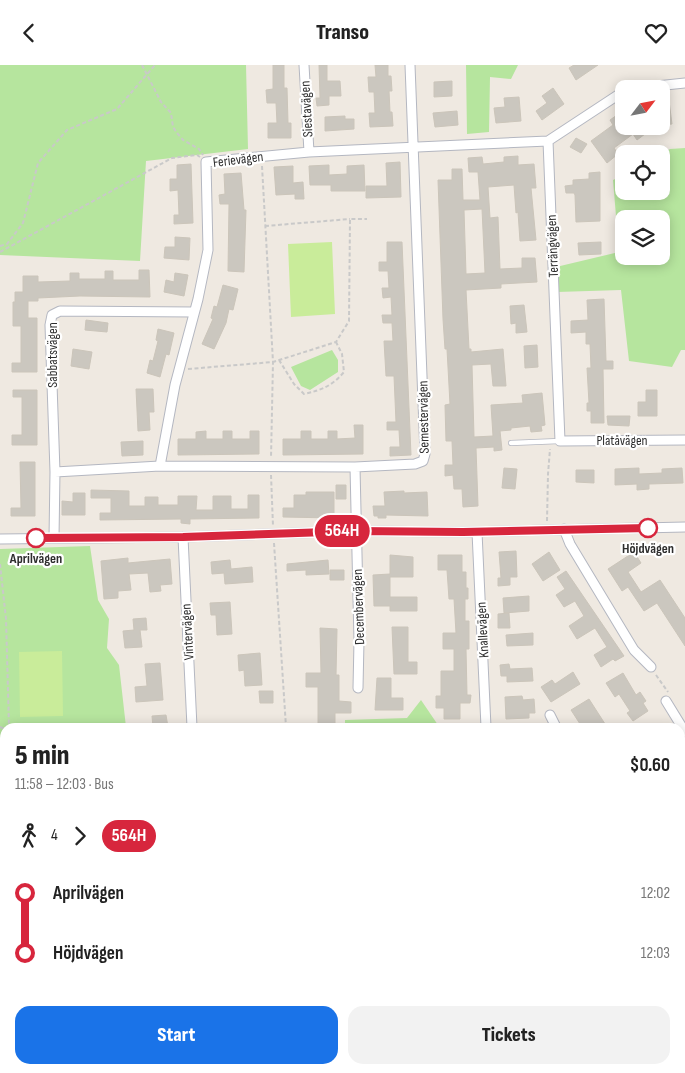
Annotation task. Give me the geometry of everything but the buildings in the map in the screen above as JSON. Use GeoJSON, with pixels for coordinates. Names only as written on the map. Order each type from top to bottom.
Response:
{"type":"FeatureCollection","features":[{"type":"Feature","properties":{"kind":"street","name":"Siestavägen"},"geometry":{"type":"LineString","coordinates":[[304,65],[309,152]]}},
{"type":"Feature","properties":{"kind":"street","name":"Semestervägen"},"geometry":{"type":"LineString","coordinates":[[55,472],[160,466],[355,467],[415,464],[423,461],[425,454],[410,65]]}},
{"type":"Feature","properties":{"kind":"street"},"geometry":{"type":"LineString","coordinates":[[670,85],[685,83]]}},
{"type":"Feature","properties":{"kind":"street"},"geometry":{"type":"LineString","coordinates":[[548,141],[615,97]]}},
{"type":"Feature","properties":{"kind":"street","name":"Ferievägen"},"geometry":{"type":"LineString","coordinates":[[160,466],[179,370],[208,250],[206,162],[261,155],[309,152],[548,141]]}},
{"type":"Feature","properties":{"kind":"street","name":"Terrängvägen"},"geometry":{"type":"LineString","coordinates":[[548,141],[555,441]]}},
{"type":"Feature","properties":{"kind":"street","name":"Sabbatsvägen"},"geometry":{"type":"LineString","coordinates":[[54,538],[55,472],[50,325],[52,315],[60,311],[194,312]]}},
{"type":"Feature","properties":{"kind":"street","name":"Platåvägen"},"geometry":{"type":"LineString","coordinates":[[555,441],[685,440]]}},
{"type":"Feature","properties":{"kind":"street","name":"Decembervägen"},"geometry":{"type":"LineString","coordinates":[[355,467],[359,641],[358,688]]}},
{"type":"Feature","properties":{"kind":"street"},"geometry":{"type":"LineString","coordinates":[[0,539],[183,537],[356,531],[477,532],[685,527]]}},
{"type":"Feature","properties":{"kind":"street"},"geometry":{"type":"LineString","coordinates":[[564,529],[570,544],[634,650],[650,667]]}},
{"type":"Feature","properties":{"kind":"street","name":"Knallevägen"},"geometry":{"type":"LineString","coordinates":[[477,532],[486,723]]}},
{"type":"Feature","properties":{"kind":"street","name":"Vintervägen"},"geometry":{"type":"LineString","coordinates":[[183,537],[192,723]]}},
{"type":"Feature","properties":{"kind":"street"},"geometry":{"type":"LineString","coordinates":[[666,701],[679,723]]}},
{"type":"Feature","properties":{"kind":"street"},"geometry":{"type":"LineString","coordinates":[[550,715],[554,723]]}},
{"type":"Feature","properties":{"kind":"lane"},"geometry":{"type":"LineString","coordinates":[[511,443],[555,441]]}},
{"type":"Feature","properties":{"kind":"path"},"geometry":{"type":"LineString","coordinates":[[142,65],[161,102],[171,113],[173,127],[183,140],[199,149],[206,162]]}},
{"type":"Feature","properties":{"kind":"path"},"geometry":{"type":"LineString","coordinates":[[0,246],[7,244],[23,223],[38,163],[67,130],[117,109],[155,65]]}},
{"type":"Feature","properties":{"kind":"path"},"geometry":{"type":"LineString","coordinates":[[0,253],[172,158],[197,155],[206,162]]}},
{"type":"Feature","properties":{"kind":"path"},"geometry":{"type":"LineString","coordinates":[[261,155],[273,362],[270,467],[286,723]]}},
{"type":"Feature","properties":{"kind":"path"},"geometry":{"type":"LineString","coordinates":[[179,370],[273,362],[336,342],[349,321],[350,219]]}},
{"type":"Feature","properties":{"kind":"path"},"geometry":{"type":"LineString","coordinates":[[265,226],[367,219]]}},
{"type":"Feature","properties":{"kind":"path"},"geometry":{"type":"LineString","coordinates":[[279,360],[294,384],[304,394],[318,391],[336,382],[344,371],[342,354],[336,342]]}},
{"type":"Feature","properties":{"kind":"path"},"geometry":{"type":"LineString","coordinates":[[547,530],[548,474],[555,441]]}},
{"type":"Feature","properties":{"kind":"path"},"geometry":{"type":"LineString","coordinates":[[0,564],[6,619],[9,723]]}},
{"type":"Feature","properties":{"kind":"path"},"geometry":{"type":"LineString","coordinates":[[659,679],[669,693],[666,701]]}},
{"type":"Feature","properties":{"kind":"green space"},"geometry":{"type":"Polygon","coordinates":[[[0,65],[246,65],[248,149],[146,161],[140,261],[0,255],[0,65]]]}},
{"type":"Feature","properties":{"kind":"green space"},"geometry":{"type":"Polygon","coordinates":[[[466,65],[518,65],[511,79],[490,77],[489,132],[467,134],[466,65]]]}},
{"type":"Feature","properties":{"kind":"green space"},"geometry":{"type":"Polygon","coordinates":[[[685,148],[685,350],[681,350],[672,367],[629,361],[621,290],[557,292],[556,267],[615,253],[615,265],[670,265],[670,210],[616,210],[613,180],[615,179],[615,200],[670,200],[670,149],[685,148]]]}},
{"type":"Feature","properties":{"kind":"green space"},"geometry":{"type":"Polygon","coordinates":[[[332,242],[335,314],[291,317],[288,244],[332,242]]]}},
{"type":"Feature","properties":{"kind":"green space"},"geometry":{"type":"Polygon","coordinates":[[[332,350],[338,360],[338,372],[310,390],[301,386],[291,367],[332,350]]]}},
{"type":"Feature","properties":{"kind":"green space"},"geometry":{"type":"Polygon","coordinates":[[[90,546],[98,600],[109,619],[107,648],[119,665],[126,723],[0,723],[0,549],[90,546]]]}},
{"type":"Feature","properties":{"kind":"green space"},"geometry":{"type":"Polygon","coordinates":[[[62,651],[63,716],[20,717],[19,652],[62,651]]]}},
{"type":"Feature","properties":{"kind":"green space"},"geometry":{"type":"Polygon","coordinates":[[[421,700],[437,723],[345,723],[345,720],[407,718],[421,700]]]}},
{"type":"Feature","properties":{"kind":"bus line","name":"564H"},"geometry":{"type":"LineString","coordinates":[[36,538],[183,537],[356,531],[463,532],[648,528]]}},
{"type":"Feature","properties":{"kind":"place","name":"Höjdvägen"},"geometry":{"type":"Point","coordinates":[648,528]}},
{"type":"Feature","properties":{"kind":"place","name":"Aprilvägen"},"geometry":{"type":"Point","coordinates":[36,538]}}]}
